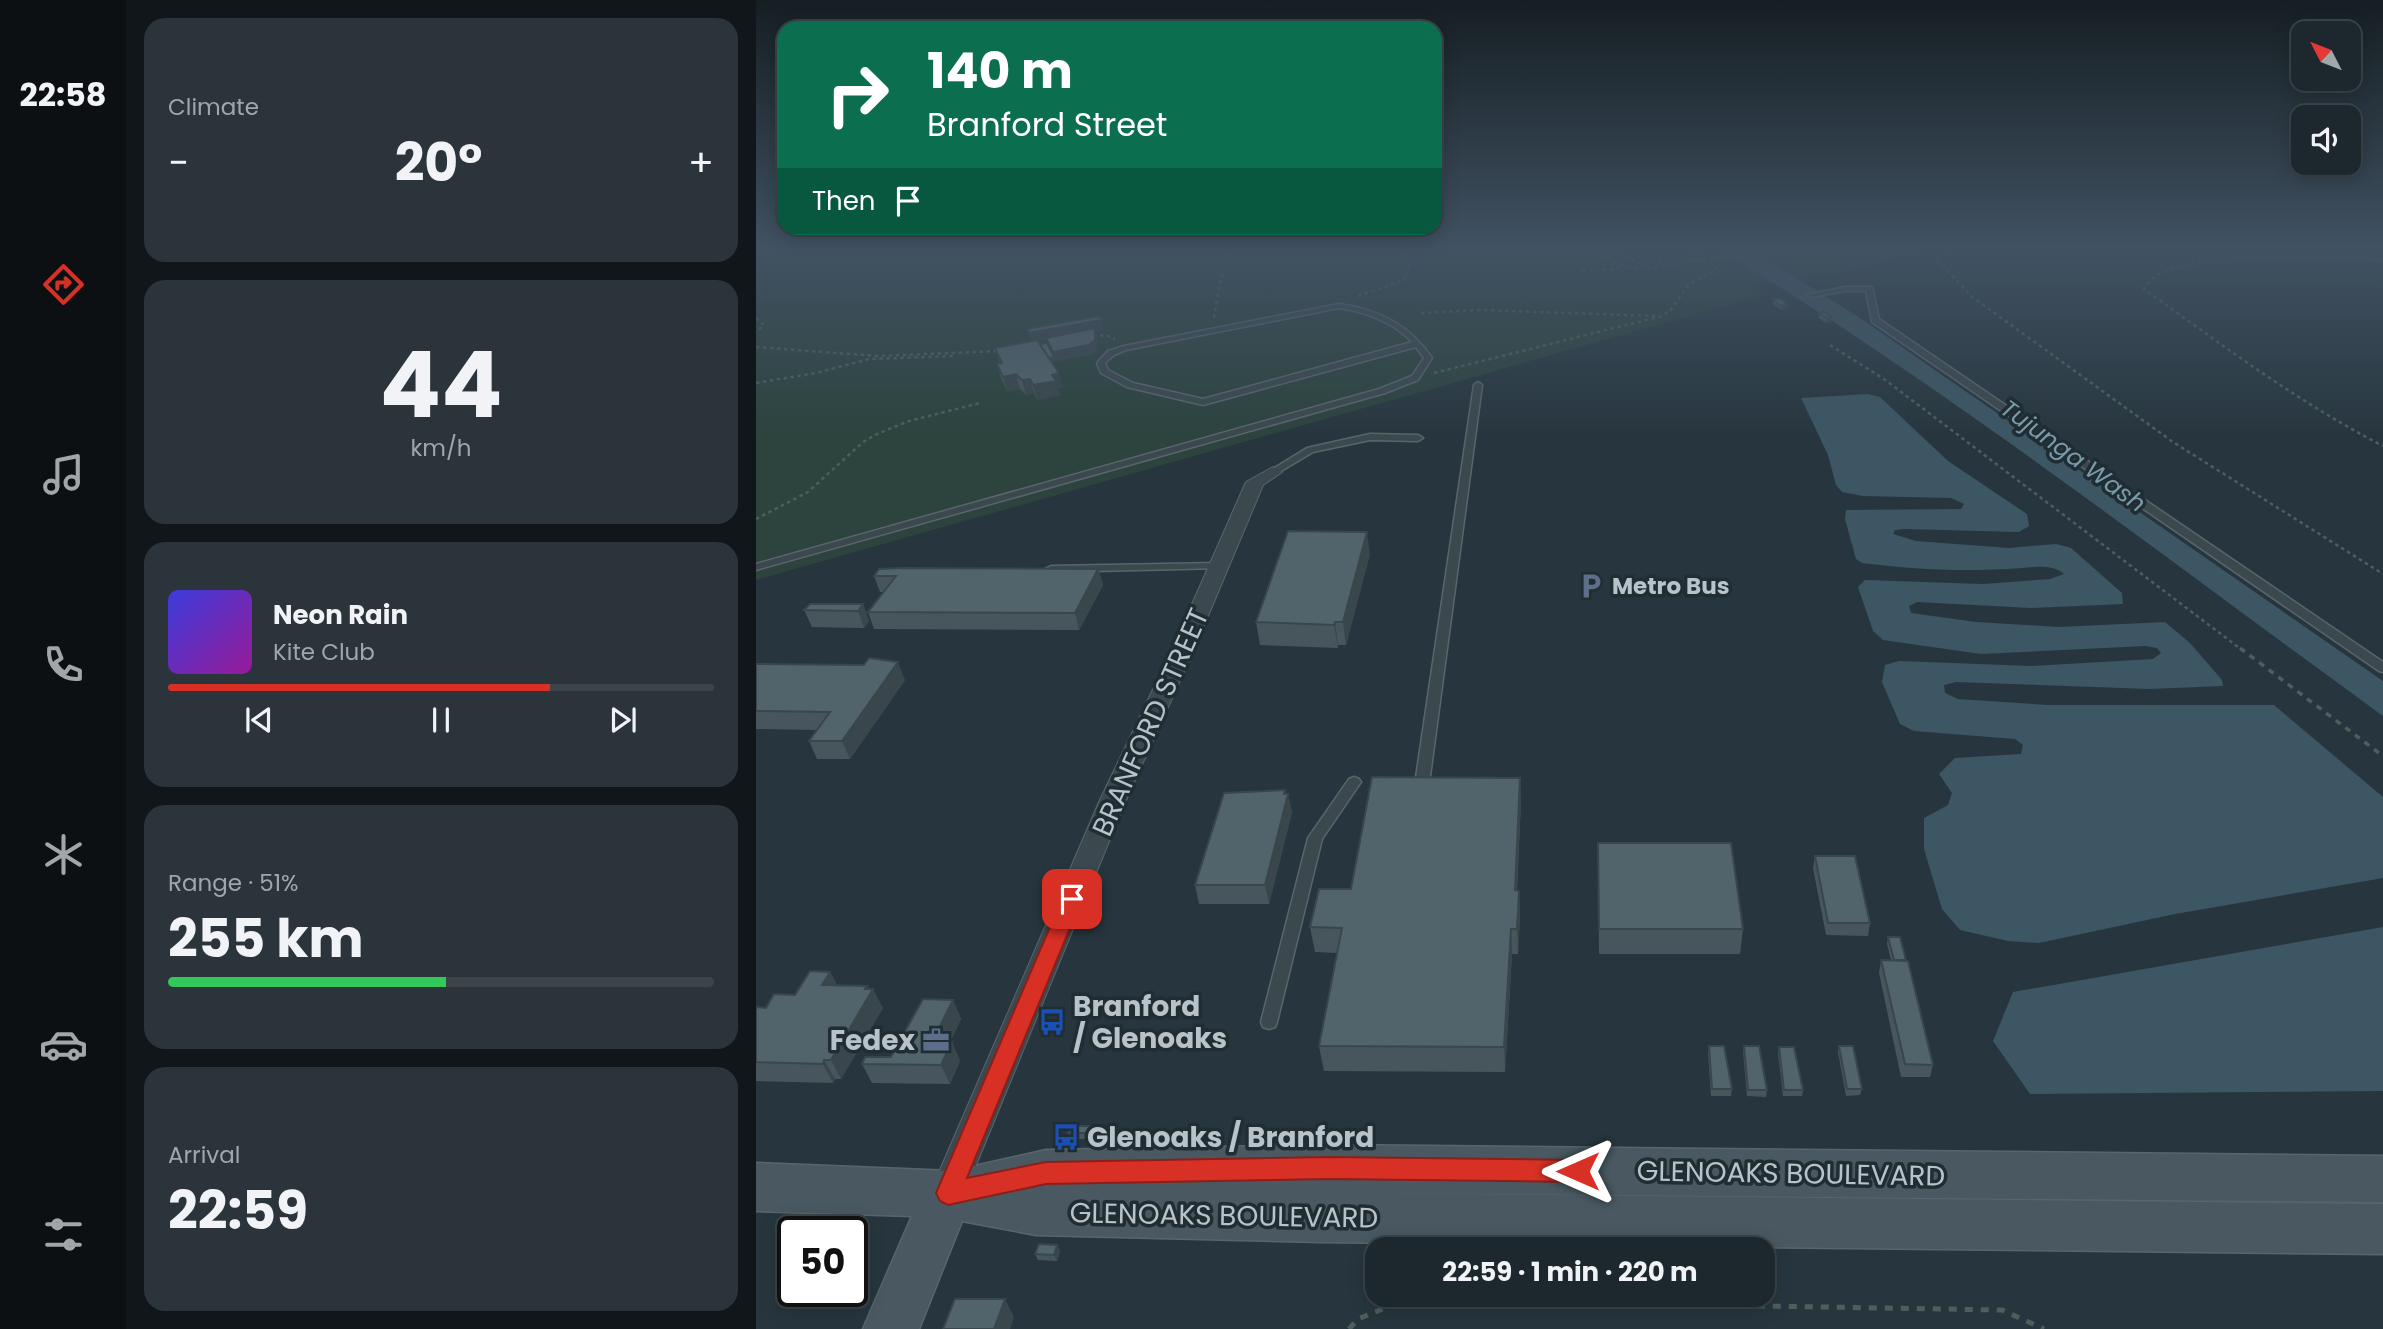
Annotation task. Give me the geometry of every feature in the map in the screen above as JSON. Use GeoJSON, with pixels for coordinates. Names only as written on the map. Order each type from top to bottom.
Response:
{"type":"FeatureCollection","features":[{"type":"Feature","properties":{"kind":"main road","name":"GLENOAKS BOULEVARD"},"geometry":{"type":"LineString","coordinates":[[948,1193],[1060,1172],[1344,1168],[2383,1179]]}},
{"type":"Feature","properties":{"kind":"main road"},"geometry":{"type":"LineString","coordinates":[[1938,1174],[1950,1224]]}},
{"type":"Feature","properties":{"kind":"main road","name":"GLENOAKS BOULEVARD"},"geometry":{"type":"LineString","coordinates":[[756,1187],[948,1193],[1036,1211],[2383,1229]]}},
{"type":"Feature","properties":{"kind":"main road","name":"BRANFORD STREET"},"geometry":{"type":"LineString","coordinates":[[891,1329],[948,1193]]}},
{"type":"Feature","properties":{"kind":"street","name":"BRANFORD STREET"},"geometry":{"type":"LineString","coordinates":[[948,1193],[1113,800],[1255,482],[1273,472]]}},
{"type":"Feature","properties":{"kind":"lane"},"geometry":{"type":"LineString","coordinates":[[1308,312],[1124,348],[1101,363],[1104,371],[1130,385],[1153,393],[1203,402],[1416,344]]}},
{"type":"Feature","properties":{"kind":"lane"},"geometry":{"type":"LineString","coordinates":[[756,567],[1382,391],[1419,374],[1427,358],[1416,344],[1391,323],[1367,312]]}},
{"type":"Feature","properties":{"kind":"lane"},"geometry":{"type":"LineString","coordinates":[[1873,312],[1875,320],[2383,668]]}},
{"type":"Feature","properties":{"kind":"lane"},"geometry":{"type":"LineString","coordinates":[[1422,784],[1478,385]]}},
{"type":"Feature","properties":{"kind":"lane"},"geometry":{"type":"LineString","coordinates":[[1273,472],[1310,450],[1370,437],[1418,438]]}},
{"type":"Feature","properties":{"kind":"lane"},"geometry":{"type":"LineString","coordinates":[[1039,569],[1219,566]]}},
{"type":"Feature","properties":{"kind":"lane"},"geometry":{"type":"LineString","coordinates":[[1269,1022],[1315,838],[1354,782]]}},
{"type":"Feature","properties":{"kind":"path"},"geometry":{"type":"LineString","coordinates":[[1209,322],[1217,312]]}},
{"type":"Feature","properties":{"kind":"path"},"geometry":{"type":"LineString","coordinates":[[1421,313],[1433,312]]}},
{"type":"Feature","properties":{"kind":"path"},"geometry":{"type":"LineString","coordinates":[[1520,312],[1662,316]]}},
{"type":"Feature","properties":{"kind":"path"},"geometry":{"type":"LineString","coordinates":[[1419,374],[1460,368],[1662,316],[1668,312]]}},
{"type":"Feature","properties":{"kind":"path"},"geometry":{"type":"LineString","coordinates":[[1993,312],[2173,442],[2383,574]]}},
{"type":"Feature","properties":{"kind":"path"},"geometry":{"type":"LineString","coordinates":[[2176,312],[2253,368],[2331,419],[2383,446]]}},
{"type":"Feature","properties":{"kind":"path"},"geometry":{"type":"LineString","coordinates":[[756,318],[763,321],[764,325],[756,332]]}},
{"type":"Feature","properties":{"kind":"path"},"geometry":{"type":"LineString","coordinates":[[1085,338],[1106,335],[1124,348]]}},
{"type":"Feature","properties":{"kind":"path"},"geometry":{"type":"LineString","coordinates":[[1830,345],[1884,379],[2383,756]]}},
{"type":"Feature","properties":{"kind":"path"},"geometry":{"type":"LineString","coordinates":[[756,347],[850,355],[961,354]]}},
{"type":"Feature","properties":{"kind":"path"},"geometry":{"type":"LineString","coordinates":[[756,383],[816,373],[869,359],[1006,351]]}},
{"type":"Feature","properties":{"kind":"path"},"geometry":{"type":"LineString","coordinates":[[756,519],[808,492],[863,442],[877,434],[909,421],[980,402]]}},
{"type":"Feature","properties":{"kind":"path"},"geometry":{"type":"LineString","coordinates":[[1349,1329],[1358,1320],[1405,1300],[2002,1310],[2044,1329]]}},
{"type":"Feature","properties":{"kind":"green space"},"geometry":{"type":"Polygon","coordinates":[[[756,312],[1704,312],[756,580],[756,312]]]}},
{"type":"Feature","properties":{"kind":"water"},"geometry":{"type":"Polygon","coordinates":[[[1818,312],[1851,312],[1860,318],[2383,681],[2383,716],[2138,536],[1818,312]]]}},
{"type":"Feature","properties":{"kind":"water"},"geometry":{"type":"Polygon","coordinates":[[[1868,394],[1880,397],[1948,461],[2027,514],[2029,526],[2019,532],[1904,529],[1895,530],[1893,534],[1916,541],[2009,548],[2056,544],[2071,548],[2122,593],[2123,604],[2031,608],[1917,602],[1909,606],[1911,613],[1976,622],[2059,627],[2165,622],[2190,643],[2222,680],[2223,686],[2149,689],[1956,682],[1944,685],[1945,693],[1958,699],[2048,705],[2274,705],[2383,797],[2383,878],[2175,914],[2039,943],[2008,941],[1960,930],[1942,909],[1924,849],[1924,818],[1948,805],[1952,793],[1939,774],[1955,758],[2021,754],[2023,745],[2015,739],[1914,731],[1900,724],[1882,682],[1885,665],[1899,661],[2031,666],[2153,659],[2161,653],[2157,648],[2146,646],[1981,654],[1883,640],[1873,631],[1858,587],[1865,580],[1983,584],[2050,579],[2064,574],[2044,567],[1942,570],[1862,563],[1856,559],[1845,519],[1846,510],[1961,509],[1964,504],[1951,498],[1863,496],[1842,492],[1836,485],[1828,455],[1801,398],[1868,394]]]}},
{"type":"Feature","properties":{"kind":"water"},"geometry":{"type":"Polygon","coordinates":[[[2383,927],[2383,1091],[2030,1094],[1993,1041],[2013,992],[2383,927]]]}},
{"type":"Feature","properties":{"kind":"building"},"geometry":{"type":"Polygon","coordinates":[[[1824,312],[1832,317],[1827,318],[1819,313],[1824,312]]]}},
{"type":"Feature","properties":{"kind":"building"},"geometry":{"type":"Polygon","coordinates":[[[1099,316],[1101,320],[1029,333],[1027,329],[1099,316]]]}},
{"type":"Feature","properties":{"kind":"building"},"geometry":{"type":"Polygon","coordinates":[[[1095,328],[1095,340],[1089,345],[1053,352],[1046,338],[1095,328]]]}},
{"type":"Feature","properties":{"kind":"building"},"geometry":{"type":"Polygon","coordinates":[[[1037,340],[1059,373],[1052,375],[1056,381],[1033,385],[1030,379],[1022,380],[1016,374],[1003,377],[997,364],[1002,363],[995,348],[1037,340]]]}},
{"type":"Feature","properties":{"kind":"building"},"geometry":{"type":"Polygon","coordinates":[[[1047,343],[1054,357],[1049,358],[1040,344],[1047,343]]]}},
{"type":"Feature","properties":{"kind":"building"},"geometry":{"type":"Polygon","coordinates":[[[1288,531],[1367,532],[1343,622],[1335,622],[1334,625],[1256,622],[1288,531]]]}},
{"type":"Feature","properties":{"kind":"building"},"geometry":{"type":"Polygon","coordinates":[[[879,569],[1098,569],[1075,613],[868,612],[896,576],[874,576],[879,569]]]}},
{"type":"Feature","properties":{"kind":"building"},"geometry":{"type":"Polygon","coordinates":[[[810,604],[863,604],[858,611],[804,610],[810,604]]]}},
{"type":"Feature","properties":{"kind":"building"},"geometry":{"type":"Polygon","coordinates":[[[869,658],[898,662],[842,741],[809,741],[830,712],[756,711],[756,664],[864,665],[869,658]]]}},
{"type":"Feature","properties":{"kind":"building"},"geometry":{"type":"Polygon","coordinates":[[[1372,777],[1520,778],[1515,890],[1519,891],[1517,929],[1511,929],[1504,1047],[1319,1046],[1342,928],[1310,927],[1319,889],[1351,889],[1372,777]]]}},
{"type":"Feature","properties":{"kind":"building"},"geometry":{"type":"Polygon","coordinates":[[[1285,790],[1284,794],[1288,794],[1265,885],[1195,885],[1224,793],[1285,790]]]}},
{"type":"Feature","properties":{"kind":"building"},"geometry":{"type":"Polygon","coordinates":[[[1598,843],[1731,843],[1743,929],[1599,929],[1598,843]]]}},
{"type":"Feature","properties":{"kind":"building"},"geometry":{"type":"Polygon","coordinates":[[[1815,856],[1855,856],[1870,923],[1828,923],[1815,856]]]}},
{"type":"Feature","properties":{"kind":"building"},"geometry":{"type":"Polygon","coordinates":[[[1888,937],[1900,937],[1906,960],[1894,960],[1888,937]]]}},
{"type":"Feature","properties":{"kind":"building"},"geometry":{"type":"Polygon","coordinates":[[[1881,960],[1908,961],[1933,1065],[1905,1064],[1881,960]]]}},
{"type":"Feature","properties":{"kind":"building"},"geometry":{"type":"Polygon","coordinates":[[[810,971],[830,972],[822,985],[867,986],[865,989],[873,989],[831,1060],[824,1060],[823,1064],[756,1062],[756,1007],[766,1008],[774,994],[795,995],[810,971]]]}},
{"type":"Feature","properties":{"kind":"building"},"geometry":{"type":"Polygon","coordinates":[[[923,999],[953,1000],[932,1042],[952,1042],[941,1065],[862,1064],[865,1057],[891,1057],[923,999]]]}},
{"type":"Feature","properties":{"kind":"building"},"geometry":{"type":"Polygon","coordinates":[[[1709,1046],[1724,1046],[1732,1089],[1712,1089],[1709,1046]]]}},
{"type":"Feature","properties":{"kind":"building"},"geometry":{"type":"Polygon","coordinates":[[[1744,1046],[1759,1046],[1767,1090],[1748,1090],[1744,1046]]]}},
{"type":"Feature","properties":{"kind":"building"},"geometry":{"type":"Polygon","coordinates":[[[1839,1046],[1853,1046],[1862,1089],[1847,1089],[1839,1046]]]}},
{"type":"Feature","properties":{"kind":"building"},"geometry":{"type":"Polygon","coordinates":[[[1779,1047],[1794,1047],[1803,1090],[1784,1090],[1779,1047]]]}},
{"type":"Feature","properties":{"kind":"building"},"geometry":{"type":"Polygon","coordinates":[[[1070,1126],[1089,1126],[1087,1133],[1068,1133],[1070,1126]]]}},
{"type":"Feature","properties":{"kind":"building"},"geometry":{"type":"Polygon","coordinates":[[[1039,1244],[1057,1245],[1054,1255],[1035,1254],[1039,1244]]]}},
{"type":"Feature","properties":{"kind":"building"},"geometry":{"type":"Polygon","coordinates":[[[955,1299],[1005,1299],[994,1329],[943,1329],[955,1299]]]}},
{"type":"Feature","properties":{"kind":"place","name":"Metro Bus"},"geometry":{"type":"Point","coordinates":[1591,586]}},
{"type":"Feature","properties":{"kind":"place","name":"Branford / Glenoaks"},"geometry":{"type":"Point","coordinates":[1052,1022]}},
{"type":"Feature","properties":{"kind":"place","name":"Fedex"},"geometry":{"type":"Point","coordinates":[936,1040]}},
{"type":"Feature","properties":{"kind":"place","name":"Glenoaks / Branford"},"geometry":{"type":"Point","coordinates":[1066,1137]}},
{"type":"Feature","properties":{"kind":"route"},"geometry":{"type":"LineString","coordinates":[[1072,899],[948,1193],[1046,1173],[1330,1168],[1578,1171]]}},
{"type":"Feature","properties":{"kind":"water label","name":"Tujunga Wash"},"geometry":{"type":"Point","coordinates":[2073,456]}}]}
